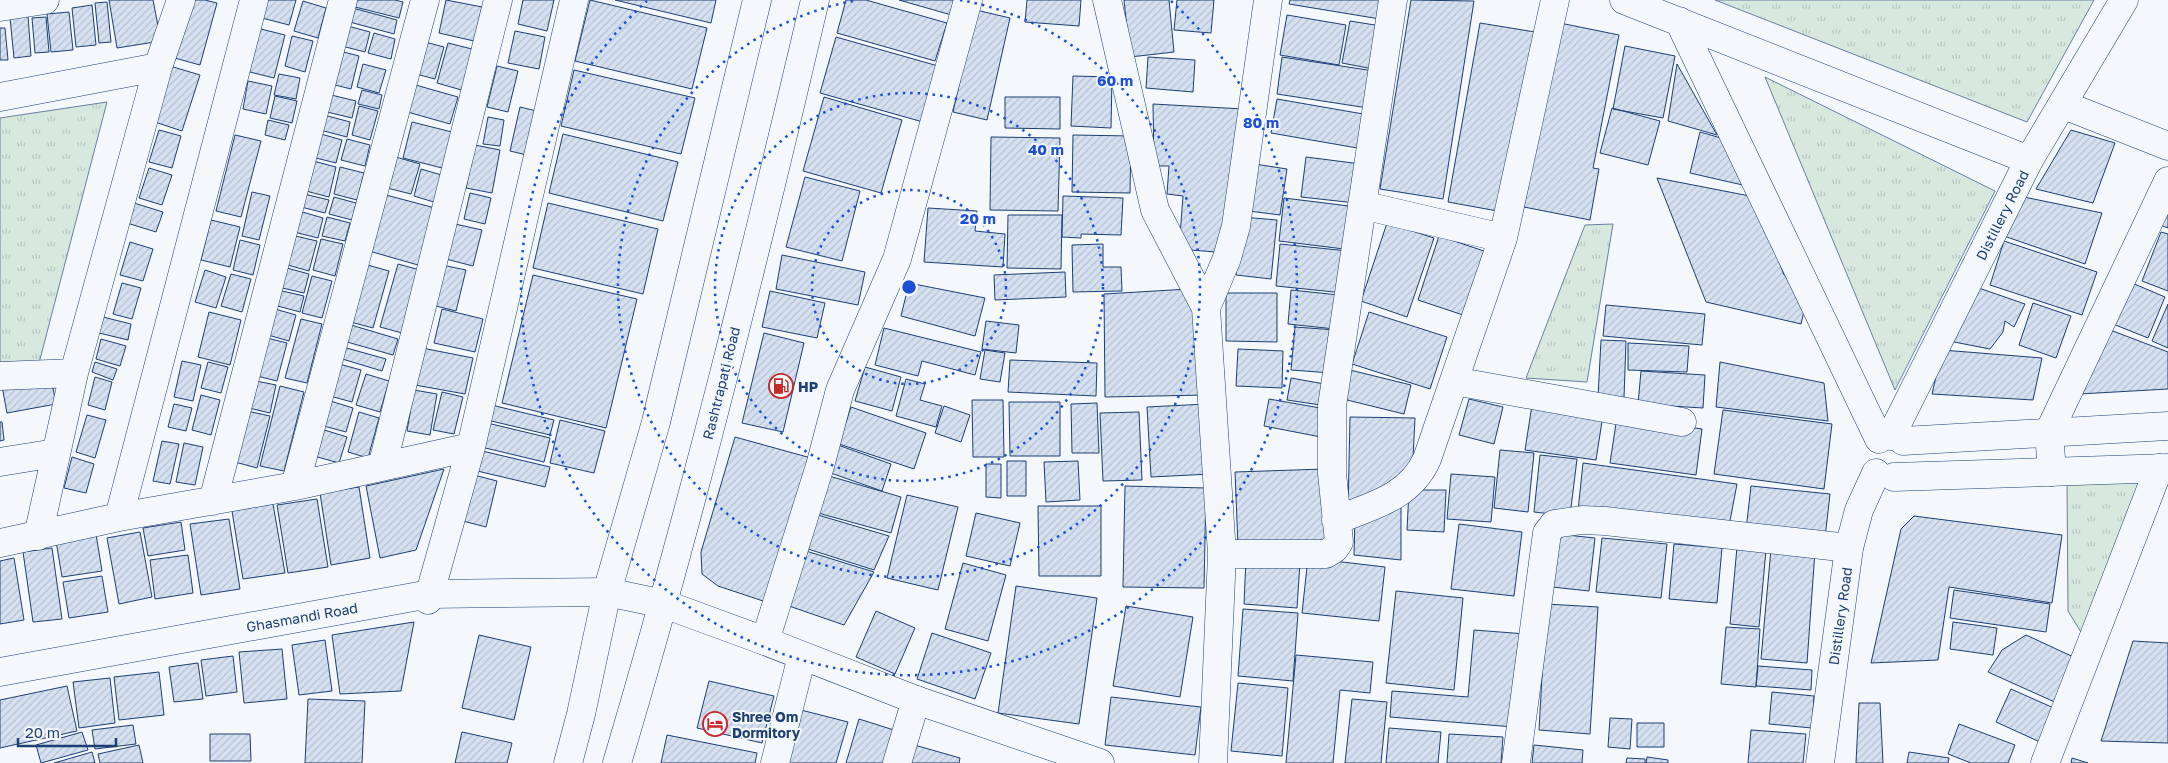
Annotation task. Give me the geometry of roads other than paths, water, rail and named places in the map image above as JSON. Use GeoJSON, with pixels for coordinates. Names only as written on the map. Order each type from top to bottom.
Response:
{"type":"FeatureCollection","features":[{"type":"Feature","properties":{"kind":"street"},"geometry":{"type":"LineString","coordinates":[[0,7],[45,0]]}},
{"type":"Feature","properties":{"kind":"street"},"geometry":{"type":"LineString","coordinates":[[38,536],[74,373],[158,66],[181,0]]}},
{"type":"Feature","properties":{"kind":"street"},"geometry":{"type":"LineString","coordinates":[[119,517],[254,0]]}},
{"type":"Feature","properties":{"kind":"street"},"geometry":{"type":"LineString","coordinates":[[213,501],[342,0]]}},
{"type":"Feature","properties":{"kind":"street"},"geometry":{"type":"LineString","coordinates":[[294,486],[425,0]]}},
{"type":"Feature","properties":{"kind":"street"},"geometry":{"type":"LineString","coordinates":[[382,467],[498,0]]}},
{"type":"Feature","properties":{"kind":"street"},"geometry":{"type":"LineString","coordinates":[[429,597],[471,447],[574,0]]}},
{"type":"Feature","properties":{"kind":"street"},"geometry":{"type":"LineString","coordinates":[[568,763],[607,592],[656,422],[757,0]]}},
{"type":"Feature","properties":{"kind":"street","name":"Rashtrapati Road"},"geometry":{"type":"LineString","coordinates":[[617,763],[664,604],[767,206],[815,0]]}},
{"type":"Feature","properties":{"kind":"street"},"geometry":{"type":"LineString","coordinates":[[765,641],[820,466],[840,390],[897,259],[968,0]]}},
{"type":"Feature","properties":{"kind":"street"},"geometry":{"type":"LineString","coordinates":[[1107,0],[1155,210],[1177,256],[1206,308],[1222,554],[1213,763]]}},
{"type":"Feature","properties":{"kind":"street"},"geometry":{"type":"LineString","coordinates":[[1206,308],[1227,258],[1236,226],[1268,0]]}},
{"type":"Feature","properties":{"kind":"street"},"geometry":{"type":"LineString","coordinates":[[1222,554],[1326,554],[1334,549],[1339,542],[1330,440],[1332,406],[1392,0]]}},
{"type":"Feature","properties":{"kind":"street"},"geometry":{"type":"LineString","coordinates":[[1336,520],[1392,498],[1420,475],[1503,238],[1555,0]]}},
{"type":"Feature","properties":{"kind":"street"},"geometry":{"type":"LineString","coordinates":[[1624,0],[2029,160]]}},
{"type":"Feature","properties":{"kind":"street","name":"Distillery Road"},"geometry":{"type":"LineString","coordinates":[[1891,439],[2029,160],[2064,105],[2124,0]]}},
{"type":"Feature","properties":{"kind":"street"},"geometry":{"type":"LineString","coordinates":[[1679,21],[1891,439],[2168,426]]}},
{"type":"Feature","properties":{"kind":"street"},"geometry":{"type":"LineString","coordinates":[[0,97],[158,66]]}},
{"type":"Feature","properties":{"kind":"street"},"geometry":{"type":"LineString","coordinates":[[2064,105],[2168,146]]}},
{"type":"Feature","properties":{"kind":"street"},"geometry":{"type":"LineString","coordinates":[[2052,472],[2049,432],[2168,181]]}},
{"type":"Feature","properties":{"kind":"street"},"geometry":{"type":"LineString","coordinates":[[1362,205],[1503,238]]}},
{"type":"Feature","properties":{"kind":"street"},"geometry":{"type":"LineString","coordinates":[[0,376],[74,373]]}},
{"type":"Feature","properties":{"kind":"street"},"geometry":{"type":"LineString","coordinates":[[1454,381],[1682,422]]}},
{"type":"Feature","properties":{"kind":"street","name":"Distillery Road"},"geometry":{"type":"LineString","coordinates":[[1820,763],[1849,548],[1859,510],[1885,475],[1905,470],[1910,459],[1907,446],[1891,439],[1874,443],[1869,455],[1871,467],[1885,475]]}},
{"type":"Feature","properties":{"kind":"street"},"geometry":{"type":"LineString","coordinates":[[0,543],[119,517],[294,486],[471,447]]}},
{"type":"Feature","properties":{"kind":"street"},"geometry":{"type":"LineString","coordinates":[[0,462],[56,454]]}},
{"type":"Feature","properties":{"kind":"street"},"geometry":{"type":"LineString","coordinates":[[1885,475],[2164,468],[2045,763]]}},
{"type":"Feature","properties":{"kind":"street"},"geometry":{"type":"LineString","coordinates":[[1516,763],[1547,533],[1554,524],[1582,520],[1605,521],[1849,548]]}},
{"type":"Feature","properties":{"kind":"street","name":"Ghasmandi Road"},"geometry":{"type":"LineString","coordinates":[[0,672],[429,597],[607,592],[664,604],[916,700],[1100,763]]}},
{"type":"Feature","properties":{"kind":"street"},"geometry":{"type":"LineString","coordinates":[[775,763],[802,656]]}},
{"type":"Feature","properties":{"kind":"street"},"geometry":{"type":"LineString","coordinates":[[897,763],[916,700]]}},
{"type":"Feature","properties":{"kind":"place","name":"HP"},"geometry":{"type":"Point","coordinates":[781,386]}},
{"type":"Feature","properties":{"kind":"place","name":"Shree Om Dormitory"},"geometry":{"type":"Point","coordinates":[715,724]}}]}
